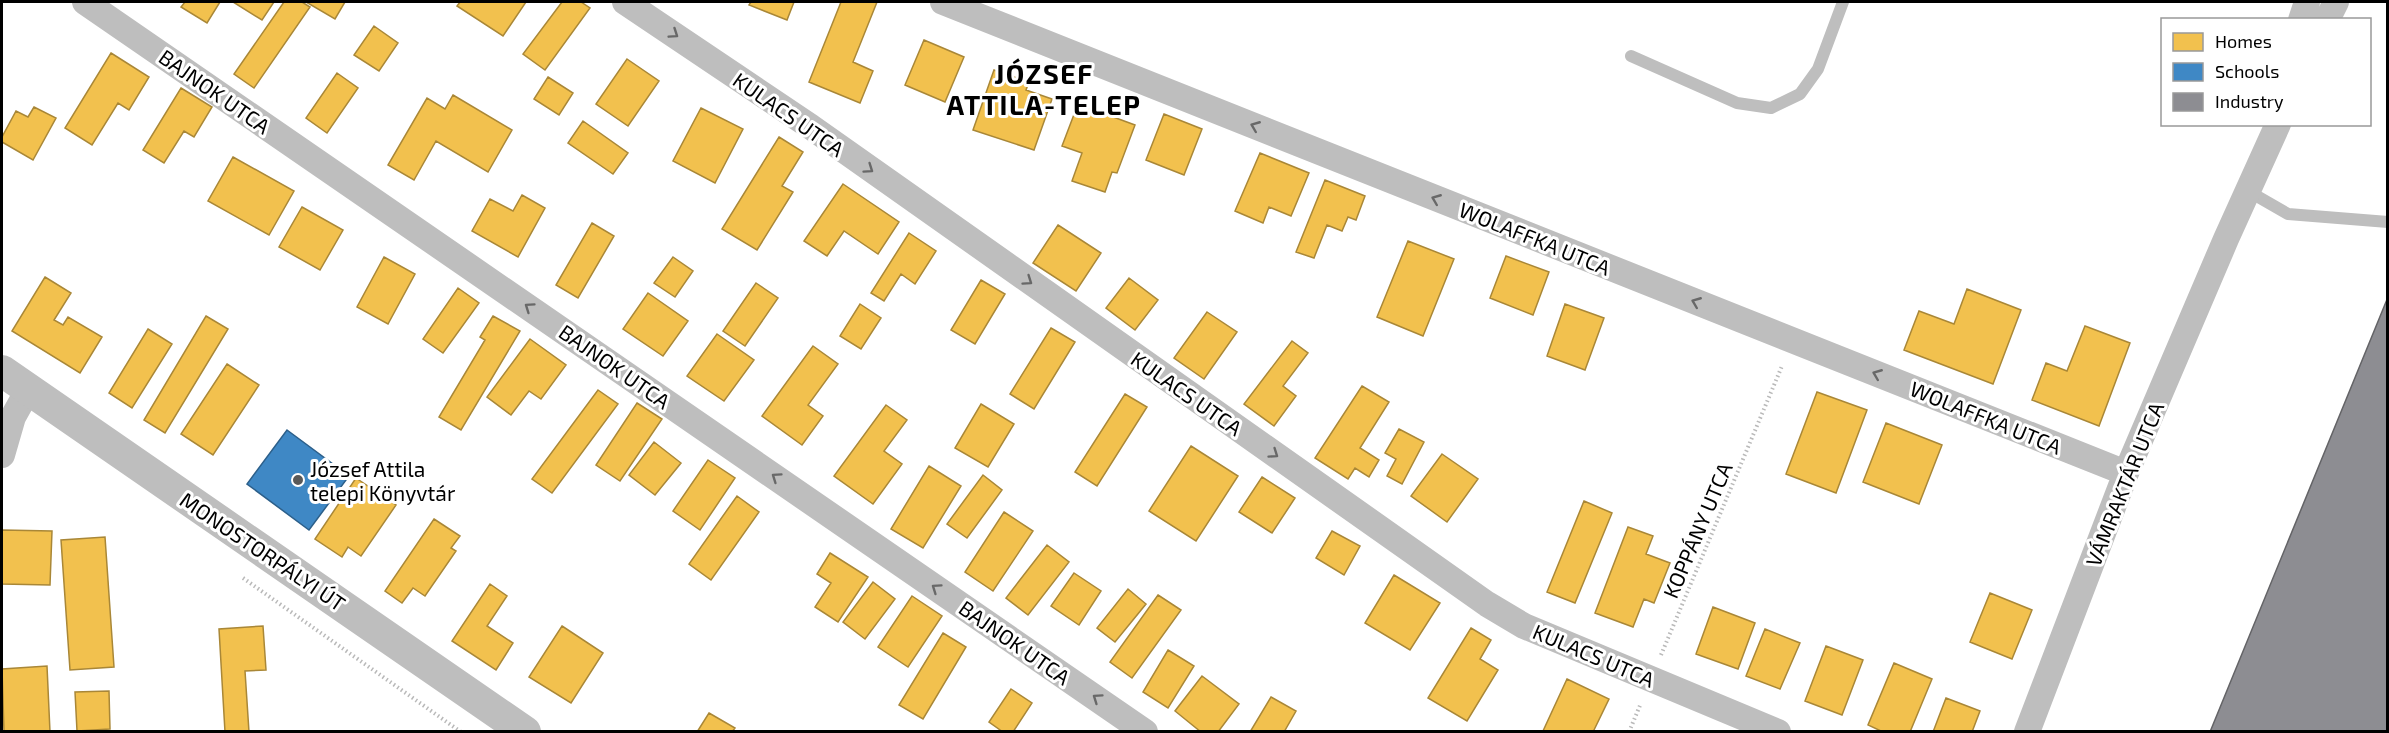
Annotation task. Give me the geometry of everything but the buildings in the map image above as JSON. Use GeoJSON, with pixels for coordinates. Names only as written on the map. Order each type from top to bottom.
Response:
{"type":"FeatureCollection","features":[{"type":"Feature","properties":{"kind":"street","name":"BAJNOK UTCA"},"geometry":{"type":"LineString","coordinates":[[85,2],[1145,732]]}},
{"type":"Feature","properties":{"kind":"street","name":"KULACS UTCA"},"geometry":{"type":"LineString","coordinates":[[625,2],[811,127],[1487,604],[1524,626],[1778,732]]}},
{"type":"Feature","properties":{"kind":"street","name":"WOLAFFKA UTCA"},"geometry":{"type":"LineString","coordinates":[[943,2],[2126,473]]}},
{"type":"Feature","properties":{"kind":"street"},"geometry":{"type":"LineString","coordinates":[[2302,18],[2307,2]]}},
{"type":"Feature","properties":{"kind":"street"},"geometry":{"type":"LineString","coordinates":[[2328,18],[2336,2]]}},
{"type":"Feature","properties":{"kind":"street","name":"VÁMRAKTÁR UTCA"},"geometry":{"type":"LineString","coordinates":[[2226,239],[2264,126]]}},
{"type":"Feature","properties":{"kind":"street","name":"VÁMRAKTÁR UTCA"},"geometry":{"type":"LineString","coordinates":[[2027,732],[2126,473],[2277,126]]}},
{"type":"Feature","properties":{"kind":"street","name":"MONOSTORPÁLYI ÚT"},"geometry":{"type":"LineString","coordinates":[[2,371],[525,732]]}},
{"type":"Feature","properties":{"kind":"street"},"geometry":{"type":"LineString","coordinates":[[2,455],[13,417],[28,390]]}},
{"type":"Feature","properties":{"kind":"lane"},"geometry":{"type":"LineString","coordinates":[[1631,56],[1737,103],[1771,108],[1800,94],[1818,69],[1843,2]]}},
{"type":"Feature","properties":{"kind":"lane"},"geometry":{"type":"LineString","coordinates":[[2248,191],[2288,214],[2388,222]]}},
{"type":"Feature","properties":{"kind":"path","name":"KOPPÁNY UTCA"},"geometry":{"type":"LineString","coordinates":[[1629,732],[1793,340]]}},
{"type":"Feature","properties":{"kind":"place","name":"József Attila telepi Könyvtár"},"geometry":{"type":"Point","coordinates":[298,480]}},
{"type":"Feature","properties":{"kind":"district","name":"JÓZSEF ATTILA-TELEP"},"geometry":{"type":"Point","coordinates":[1044,88]}}]}
